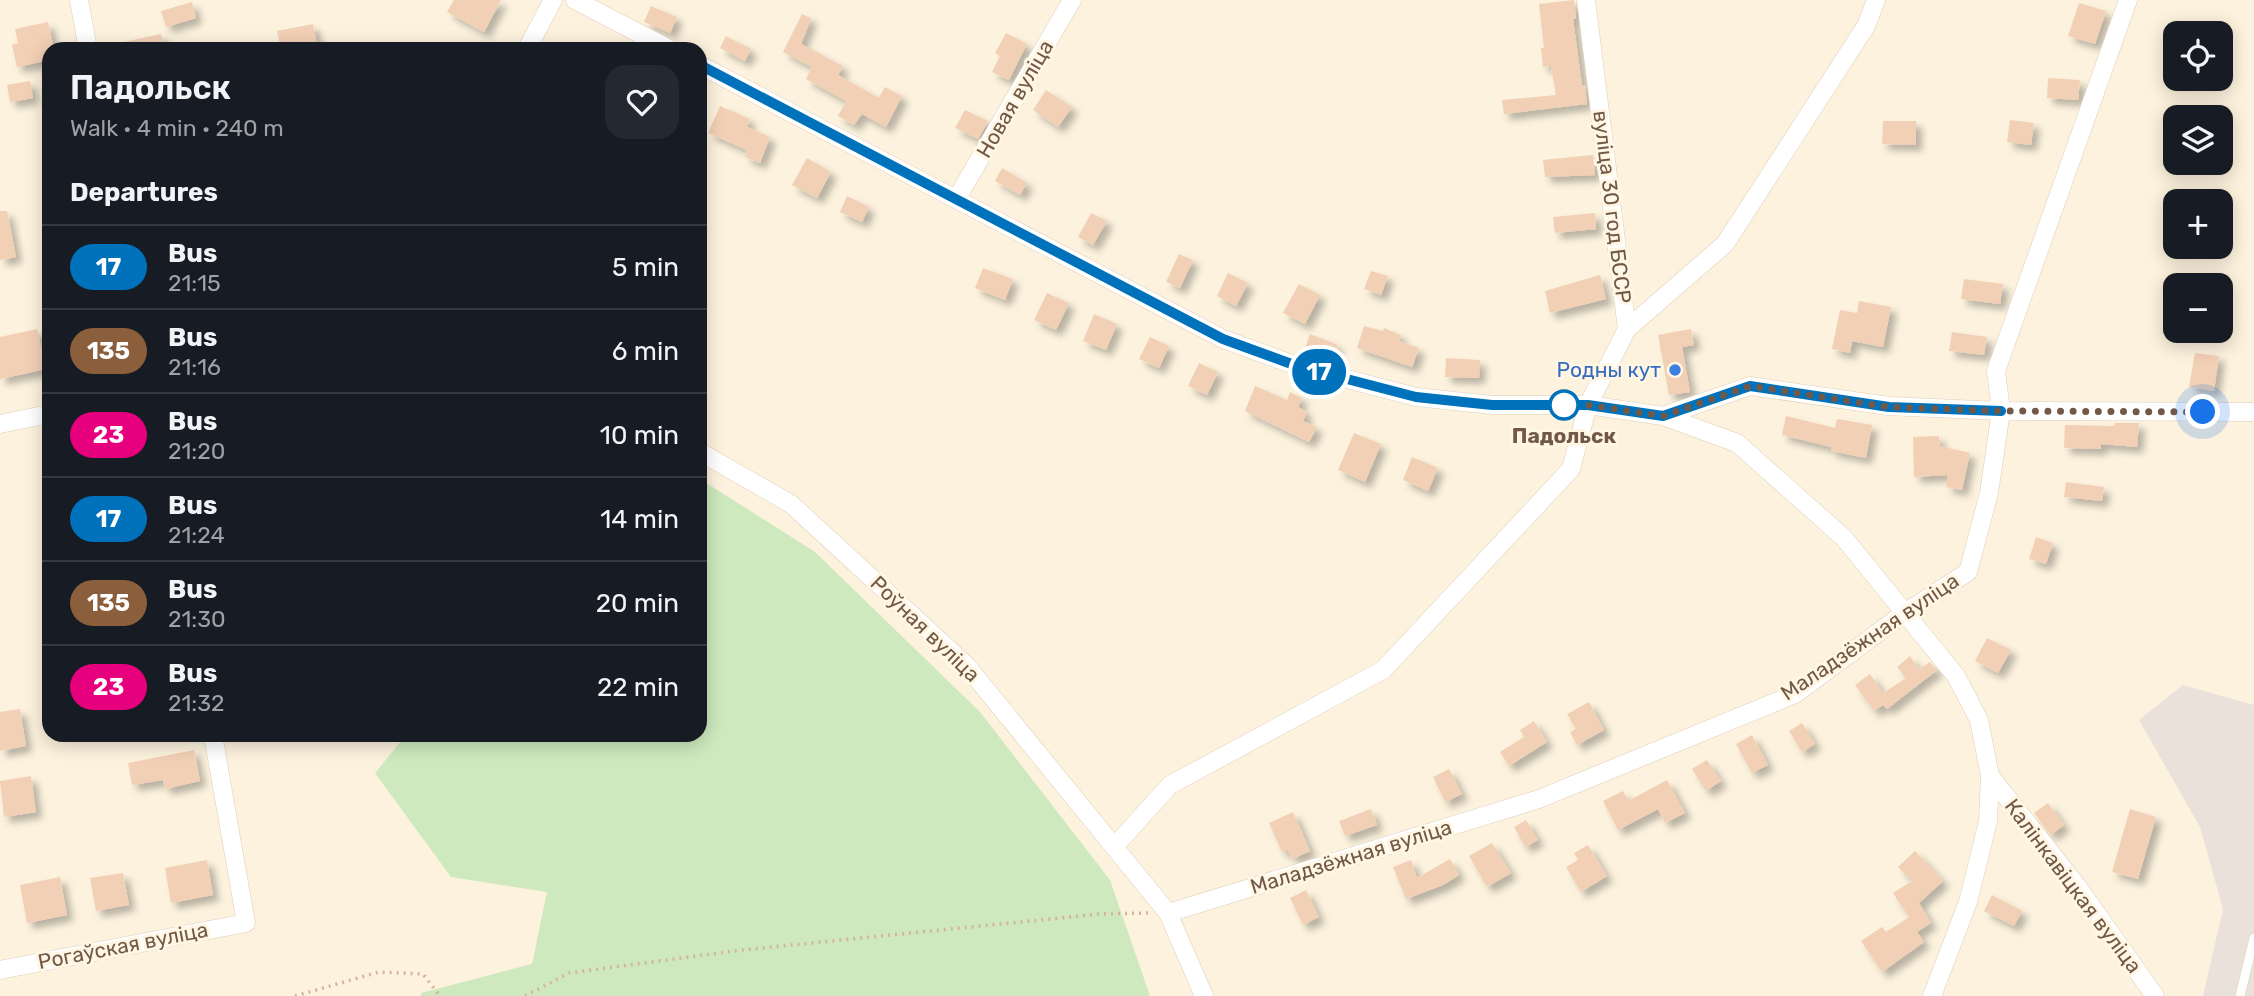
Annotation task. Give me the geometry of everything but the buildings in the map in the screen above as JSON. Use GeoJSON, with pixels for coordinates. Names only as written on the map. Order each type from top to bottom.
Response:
{"type":"FeatureCollection","features":[{"type":"Feature","properties":{"kind":"street"},"geometry":{"type":"LineString","coordinates":[[79,0],[87,42]]}},
{"type":"Feature","properties":{"kind":"street"},"geometry":{"type":"LineString","coordinates":[[531,42],[553,0]]}},
{"type":"Feature","properties":{"kind":"street"},"geometry":{"type":"LineString","coordinates":[[575,0],[656,42]]}},
{"type":"Feature","properties":{"kind":"street","name":"Новая вуліца"},"geometry":{"type":"LineString","coordinates":[[957,198],[1072,0]]}},
{"type":"Feature","properties":{"kind":"street","name":"вуліца 30 год БССР"},"geometry":{"type":"LineString","coordinates":[[1586,0],[1627,329],[1588,405]]}},
{"type":"Feature","properties":{"kind":"street"},"geometry":{"type":"LineString","coordinates":[[1627,329],[1725,244],[1866,26],[1875,0]]}},
{"type":"Feature","properties":{"kind":"street","name":"Маладзёжная вуліца"},"geometry":{"type":"LineString","coordinates":[[1168,913],[1539,799],[1795,694],[1906,612],[1968,572],[1989,493],[2001,411],[1996,371],[2127,0]]}},
{"type":"Feature","properties":{"kind":"street","name":"Калінкавіцкая вуліца"},"geometry":{"type":"LineString","coordinates":[[707,69],[1223,339],[1297,366],[1416,397],[1492,405],[1588,405],[1663,416],[1737,443],[1844,538],[1956,676],[1979,720],[1990,776],[1988,821],[1968,902],[1932,996]]}},
{"type":"Feature","properties":{"kind":"street"},"geometry":{"type":"LineString","coordinates":[[1663,416],[1750,386],[1889,407],[2001,411],[2254,412]]}},
{"type":"Feature","properties":{"kind":"street"},"geometry":{"type":"LineString","coordinates":[[1204,996],[1168,913],[1114,847],[1170,785],[1383,670],[1571,469],[1588,405]]}},
{"type":"Feature","properties":{"kind":"street"},"geometry":{"type":"LineString","coordinates":[[0,424],[42,415]]}},
{"type":"Feature","properties":{"kind":"street","name":"Роўная вуліца"},"geometry":{"type":"LineString","coordinates":[[707,456],[792,503],[966,665],[1114,847]]}},
{"type":"Feature","properties":{"kind":"street","name":"Рогаўская вуліца"},"geometry":{"type":"LineString","coordinates":[[0,970],[246,923],[214,742]]}},
{"type":"Feature","properties":{"kind":"street","name":"Калінкавіцкая вуліца"},"geometry":{"type":"LineString","coordinates":[[1990,776],[2077,886],[2155,996]]}},
{"type":"Feature","properties":{"kind":"lane"},"geometry":{"type":"LineString","coordinates":[[2240,996],[2254,938]]}},
{"type":"Feature","properties":{"kind":"path"},"geometry":{"type":"LineString","coordinates":[[525,996],[569,973],[742,950],[1100,914],[1168,913]]}},
{"type":"Feature","properties":{"kind":"path"},"geometry":{"type":"LineString","coordinates":[[295,996],[379,972],[423,974],[440,996]]}},
{"type":"Feature","properties":{"kind":"shaded area"},"geometry":{"type":"Polygon","coordinates":[[[2183,685],[2254,705],[2254,996],[2203,996],[2223,909],[2200,827],[2139,720],[2183,685]]]}},
{"type":"Feature","properties":{"kind":"green space"},"geometry":{"type":"Polygon","coordinates":[[[707,483],[815,552],[980,712],[1110,880],[1150,996],[421,996],[421,993],[532,964],[547,892],[451,877],[375,773],[400,742],[707,742],[707,483]]]}},
{"type":"Feature","properties":{"kind":"bus line","name":"17"},"geometry":{"type":"LineString","coordinates":[[707,69],[1223,339],[1297,366],[1416,397],[1492,405],[1588,405],[1663,416],[1750,386],[1889,407],[2001,411]]}},
{"type":"Feature","properties":{"kind":"place","name":"Родны кут"},"geometry":{"type":"Point","coordinates":[1675,370]}},
{"type":"Feature","properties":{"kind":"place","name":"Падольск"},"geometry":{"type":"Point","coordinates":[1564,405]}},
{"type":"Feature","properties":{"kind":"route"},"geometry":{"type":"LineString","coordinates":[[1564,405],[1588,405],[1663,416],[1750,386],[1889,407],[2001,411],[2203,412]]}}]}
